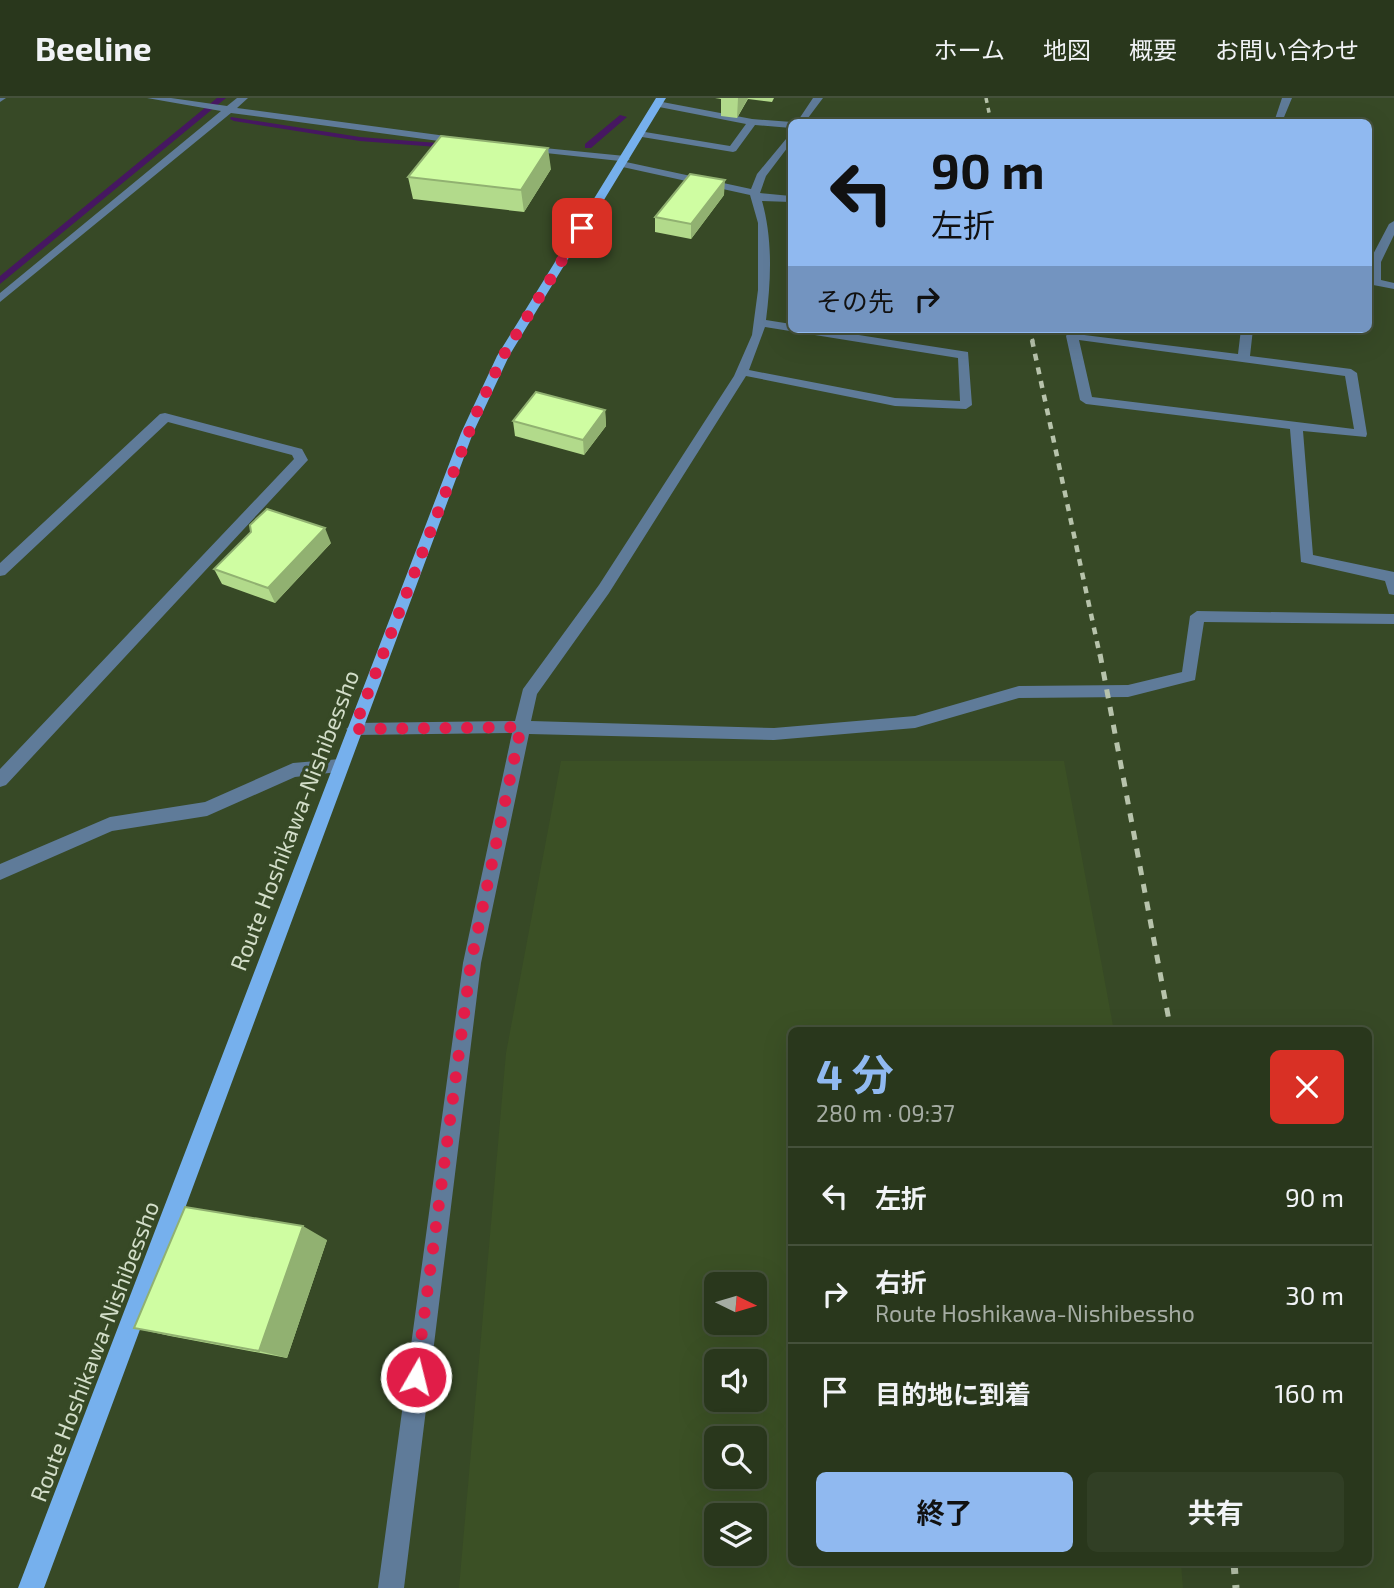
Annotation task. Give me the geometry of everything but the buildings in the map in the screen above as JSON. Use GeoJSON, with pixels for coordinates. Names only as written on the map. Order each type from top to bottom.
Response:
{"type":"FeatureCollection","features":[{"type":"Feature","properties":{"kind":"main road","name":"Route Hoshikawa-Nishibessho"},"geometry":{"type":"LineString","coordinates":[[31,1588],[467,433],[503,356],[659,101]]}},
{"type":"Feature","properties":{"kind":"street"},"geometry":{"type":"LineString","coordinates":[[152,98],[466,141]]}},
{"type":"Feature","properties":{"kind":"street"},"geometry":{"type":"LineString","coordinates":[[0,299],[243,98]]}},
{"type":"Feature","properties":{"kind":"street"},"geometry":{"type":"LineString","coordinates":[[803,119],[818,98]]}},
{"type":"Feature","properties":{"kind":"street"},"geometry":{"type":"LineString","coordinates":[[1279,119],[1287,98]]}},
{"type":"Feature","properties":{"kind":"street"},"geometry":{"type":"LineString","coordinates":[[659,101],[752,122],[788,125]]}},
{"type":"Feature","properties":{"kind":"street"},"geometry":{"type":"LineString","coordinates":[[639,134],[733,149],[752,122]]}},
{"type":"Feature","properties":{"kind":"street"},"geometry":{"type":"LineString","coordinates":[[391,1588],[471,962],[529,693],[604,589],[742,372],[758,335],[764,290],[763,223],[755,195],[761,176],[788,140]]}},
{"type":"Feature","properties":{"kind":"street"},"geometry":{"type":"LineString","coordinates":[[519,147],[623,162],[755,195],[788,199]]}},
{"type":"Feature","properties":{"kind":"street"},"geometry":{"type":"LineString","coordinates":[[1394,224],[1375,262],[1372,281],[1394,286]]}},
{"type":"Feature","properties":{"kind":"street"},"geometry":{"type":"LineString","coordinates":[[760,323],[788,328]]}},
{"type":"Feature","properties":{"kind":"street"},"geometry":{"type":"LineString","coordinates":[[742,372],[895,402],[966,405],[964,355],[823,333]]}},
{"type":"Feature","properties":{"kind":"street"},"geometry":{"type":"LineString","coordinates":[[1244,358],[1247,333]]}},
{"type":"Feature","properties":{"kind":"street"},"geometry":{"type":"LineString","coordinates":[[1072,336],[1244,358],[1350,373],[1360,434],[1086,400],[1072,336]]}},
{"type":"Feature","properties":{"kind":"street"},"geometry":{"type":"LineString","coordinates":[[0,571],[165,417],[297,452],[301,460],[0,780]]}},
{"type":"Feature","properties":{"kind":"street"},"geometry":{"type":"LineString","coordinates":[[1296,426],[1306,558],[1392,577],[1394,590]]}},
{"type":"Feature","properties":{"kind":"street"},"geometry":{"type":"LineString","coordinates":[[354,729],[521,727],[774,734],[915,722],[1019,692],[1076,694],[1128,691],[1189,676],[1198,616],[1394,619]]}},
{"type":"Feature","properties":{"kind":"street"},"geometry":{"type":"LineString","coordinates":[[0,872],[110,824],[207,809],[293,770],[340,766]]}},
{"type":"Feature","properties":{"kind":"shaded area"},"geometry":{"type":"Polygon","coordinates":[[[561,761],[1064,761],[1113,1027],[788,1027],[788,1566],[1181,1566],[1183,1588],[459,1588],[506,1053],[561,761]]]}},
{"type":"Feature","properties":{"kind":"waterway"},"geometry":{"type":"LineString","coordinates":[[0,281],[222,98]]}},
{"type":"Feature","properties":{"kind":"waterway"},"geometry":{"type":"LineString","coordinates":[[588,146],[623,117]]}},
{"type":"Feature","properties":{"kind":"waterway"},"geometry":{"type":"LineString","coordinates":[[234,119],[360,139],[450,146]]}},
{"type":"Feature","properties":{"kind":"railway"},"geometry":{"type":"LineString","coordinates":[[986,98],[990,119]]}},
{"type":"Feature","properties":{"kind":"railway"},"geometry":{"type":"LineString","coordinates":[[1031,333],[1033,342]]}},
{"type":"Feature","properties":{"kind":"railway"},"geometry":{"type":"LineString","coordinates":[[1032,340],[1100,656]]}},
{"type":"Feature","properties":{"kind":"railway"},"geometry":{"type":"LineString","coordinates":[[1100,654],[1170,1027]]}},
{"type":"Feature","properties":{"kind":"railway"},"geometry":{"type":"LineString","coordinates":[[1234,1566],[1236,1588]]}},
{"type":"Feature","properties":{"kind":"route"},"geometry":{"type":"LineString","coordinates":[[416,1377],[471,962],[521,727],[354,729],[467,433],[503,356],[582,228]]}}]}
